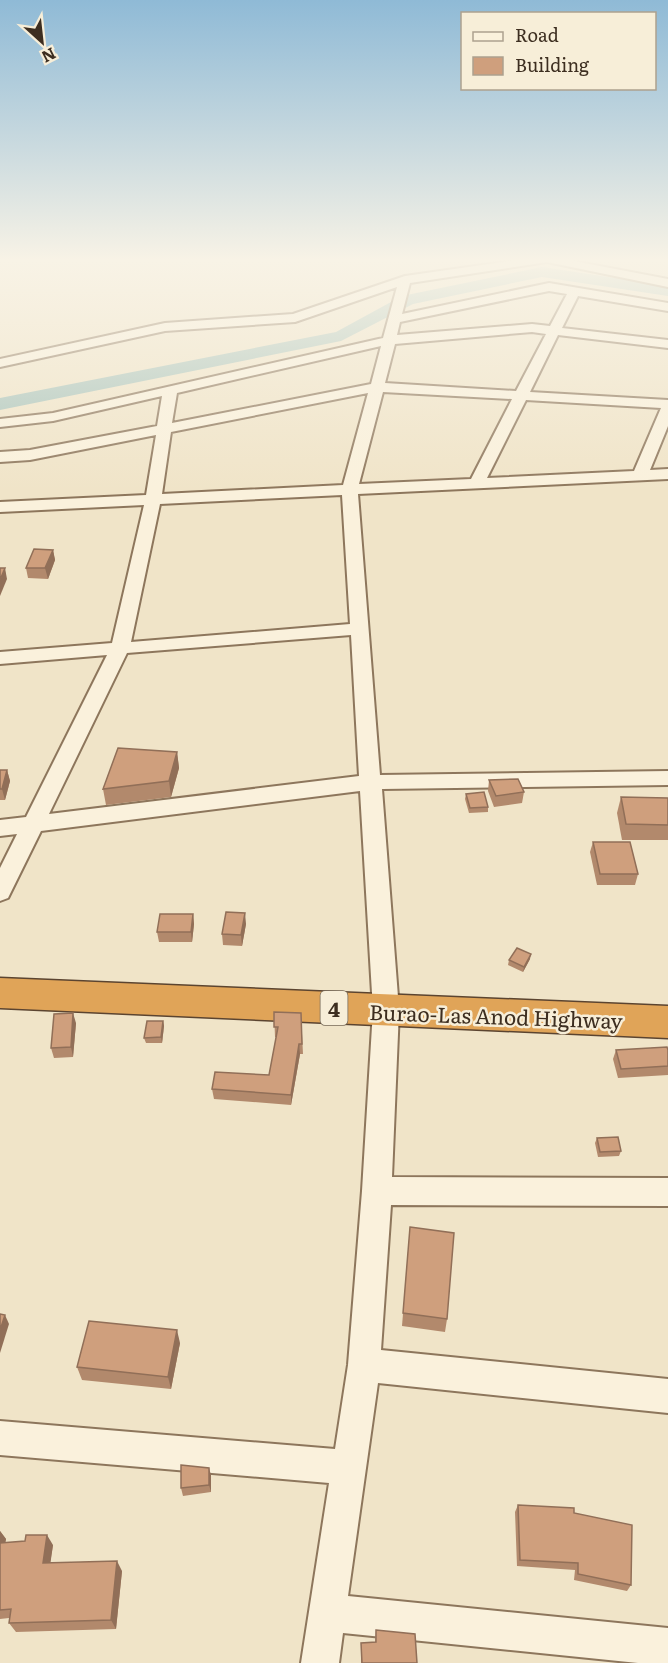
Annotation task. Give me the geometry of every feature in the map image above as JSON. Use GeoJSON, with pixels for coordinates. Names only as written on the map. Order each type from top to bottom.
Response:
{"type":"FeatureCollection","features":[{"type":"Feature","properties":{"kind":"highway","name":"Burao-Las Anod Highway"},"geometry":{"type":"LineString","coordinates":[[0,993],[668,1022]]}},
{"type":"Feature","properties":{"kind":"street"},"geometry":{"type":"LineString","coordinates":[[0,363],[126,336]]}},
{"type":"Feature","properties":{"kind":"street"},"geometry":{"type":"LineString","coordinates":[[320,1663],[364,1365],[377,1191],[386,1010],[350,489],[391,336]]}},
{"type":"Feature","properties":{"kind":"street"},"geometry":{"type":"LineString","coordinates":[[0,423],[53,417],[390,340],[442,336]]}},
{"type":"Feature","properties":{"kind":"street"},"geometry":{"type":"LineString","coordinates":[[477,483],[552,336]]}},
{"type":"Feature","properties":{"kind":"street"},"geometry":{"type":"LineString","coordinates":[[594,336],[668,344]]}},
{"type":"Feature","properties":{"kind":"street"},"geometry":{"type":"LineString","coordinates":[[0,457],[30,455],[377,387],[668,406],[640,476]]}},
{"type":"Feature","properties":{"kind":"street"},"geometry":{"type":"LineString","coordinates":[[0,892],[120,648],[153,499],[170,390]]}},
{"type":"Feature","properties":{"kind":"street"},"geometry":{"type":"LineString","coordinates":[[0,507],[668,474]]}},
{"type":"Feature","properties":{"kind":"street"},"geometry":{"type":"LineString","coordinates":[[0,658],[360,629]]}},
{"type":"Feature","properties":{"kind":"street"},"geometry":{"type":"LineString","coordinates":[[0,828],[370,782],[668,777]]}},
{"type":"Feature","properties":{"kind":"street"},"geometry":{"type":"LineString","coordinates":[[377,1191],[668,1192]]}},
{"type":"Feature","properties":{"kind":"street"},"geometry":{"type":"LineString","coordinates":[[364,1365],[668,1396]]}},
{"type":"Feature","properties":{"kind":"street"},"geometry":{"type":"LineString","coordinates":[[0,1438],[348,1467]]}},
{"type":"Feature","properties":{"kind":"street"},"geometry":{"type":"LineString","coordinates":[[326,1613],[668,1647]]}},
{"type":"Feature","properties":{"kind":"building"},"geometry":{"type":"Polygon","coordinates":[[[34,549],[53,550],[45,568],[26,568],[34,549]]]}},
{"type":"Feature","properties":{"kind":"building"},"geometry":{"type":"Polygon","coordinates":[[[0,568],[5,568],[0,580],[0,568]]]}},
{"type":"Feature","properties":{"kind":"building"},"geometry":{"type":"Polygon","coordinates":[[[118,748],[177,752],[169,781],[103,789],[118,748]]]}},
{"type":"Feature","properties":{"kind":"building"},"geometry":{"type":"Polygon","coordinates":[[[0,770],[7,770],[2,789],[0,789],[0,770]]]}},
{"type":"Feature","properties":{"kind":"building"},"geometry":{"type":"Polygon","coordinates":[[[518,779],[524,792],[496,796],[489,780],[518,779]]]}},
{"type":"Feature","properties":{"kind":"building"},"geometry":{"type":"Polygon","coordinates":[[[484,792],[488,807],[470,808],[466,794],[484,792]]]}},
{"type":"Feature","properties":{"kind":"building"},"geometry":{"type":"Polygon","coordinates":[[[621,797],[668,798],[668,825],[626,824],[621,797]]]}},
{"type":"Feature","properties":{"kind":"building"},"geometry":{"type":"Polygon","coordinates":[[[593,842],[630,842],[638,874],[600,874],[593,842]]]}},
{"type":"Feature","properties":{"kind":"building"},"geometry":{"type":"Polygon","coordinates":[[[226,912],[245,913],[241,935],[222,934],[226,912]]]}},
{"type":"Feature","properties":{"kind":"building"},"geometry":{"type":"Polygon","coordinates":[[[160,914],[193,914],[191,932],[157,932],[160,914]]]}},
{"type":"Feature","properties":{"kind":"building"},"geometry":{"type":"Polygon","coordinates":[[[517,948],[531,954],[524,967],[509,960],[517,948]]]}},
{"type":"Feature","properties":{"kind":"building"},"geometry":{"type":"Polygon","coordinates":[[[274,1012],[301,1013],[302,1044],[299,1044],[291,1095],[212,1089],[215,1072],[269,1075],[278,1027],[274,1027],[274,1012]]]}},
{"type":"Feature","properties":{"kind":"building"},"geometry":{"type":"Polygon","coordinates":[[[73,1013],[71,1047],[51,1048],[54,1014],[73,1013]]]}},
{"type":"Feature","properties":{"kind":"building"},"geometry":{"type":"Polygon","coordinates":[[[147,1021],[163,1021],[161,1037],[144,1038],[147,1021]]]}},
{"type":"Feature","properties":{"kind":"building"},"geometry":{"type":"Polygon","coordinates":[[[667,1047],[668,1066],[621,1069],[616,1050],[667,1047]]]}},
{"type":"Feature","properties":{"kind":"building"},"geometry":{"type":"Polygon","coordinates":[[[618,1137],[621,1151],[600,1152],[597,1138],[618,1137]]]}},
{"type":"Feature","properties":{"kind":"building"},"geometry":{"type":"Polygon","coordinates":[[[410,1227],[454,1233],[447,1319],[403,1313],[410,1227]]]}},
{"type":"Feature","properties":{"kind":"building"},"geometry":{"type":"Polygon","coordinates":[[[0,1314],[5,1315],[0,1330],[0,1314]]]}},
{"type":"Feature","properties":{"kind":"building"},"geometry":{"type":"Polygon","coordinates":[[[89,1321],[177,1330],[168,1377],[77,1367],[89,1321]]]}},
{"type":"Feature","properties":{"kind":"building"},"geometry":{"type":"Polygon","coordinates":[[[181,1465],[209,1468],[209,1485],[181,1488],[181,1465]]]}},
{"type":"Feature","properties":{"kind":"building"},"geometry":{"type":"Polygon","coordinates":[[[518,1505],[574,1508],[574,1513],[632,1525],[631,1585],[578,1574],[578,1563],[520,1560],[518,1505]]]}},
{"type":"Feature","properties":{"kind":"building"},"geometry":{"type":"Polygon","coordinates":[[[26,1535],[47,1535],[43,1563],[117,1561],[111,1620],[9,1623],[11,1609],[0,1610],[0,1543],[25,1541],[26,1535]]]}},
{"type":"Feature","properties":{"kind":"building"},"geometry":{"type":"Polygon","coordinates":[[[376,1630],[415,1634],[417,1663],[362,1663],[361,1643],[376,1642],[376,1630]]]}},
{"type":"Feature","properties":{"kind":"waterway"},"geometry":{"type":"LineString","coordinates":[[0,404],[342,336]]}}]}
